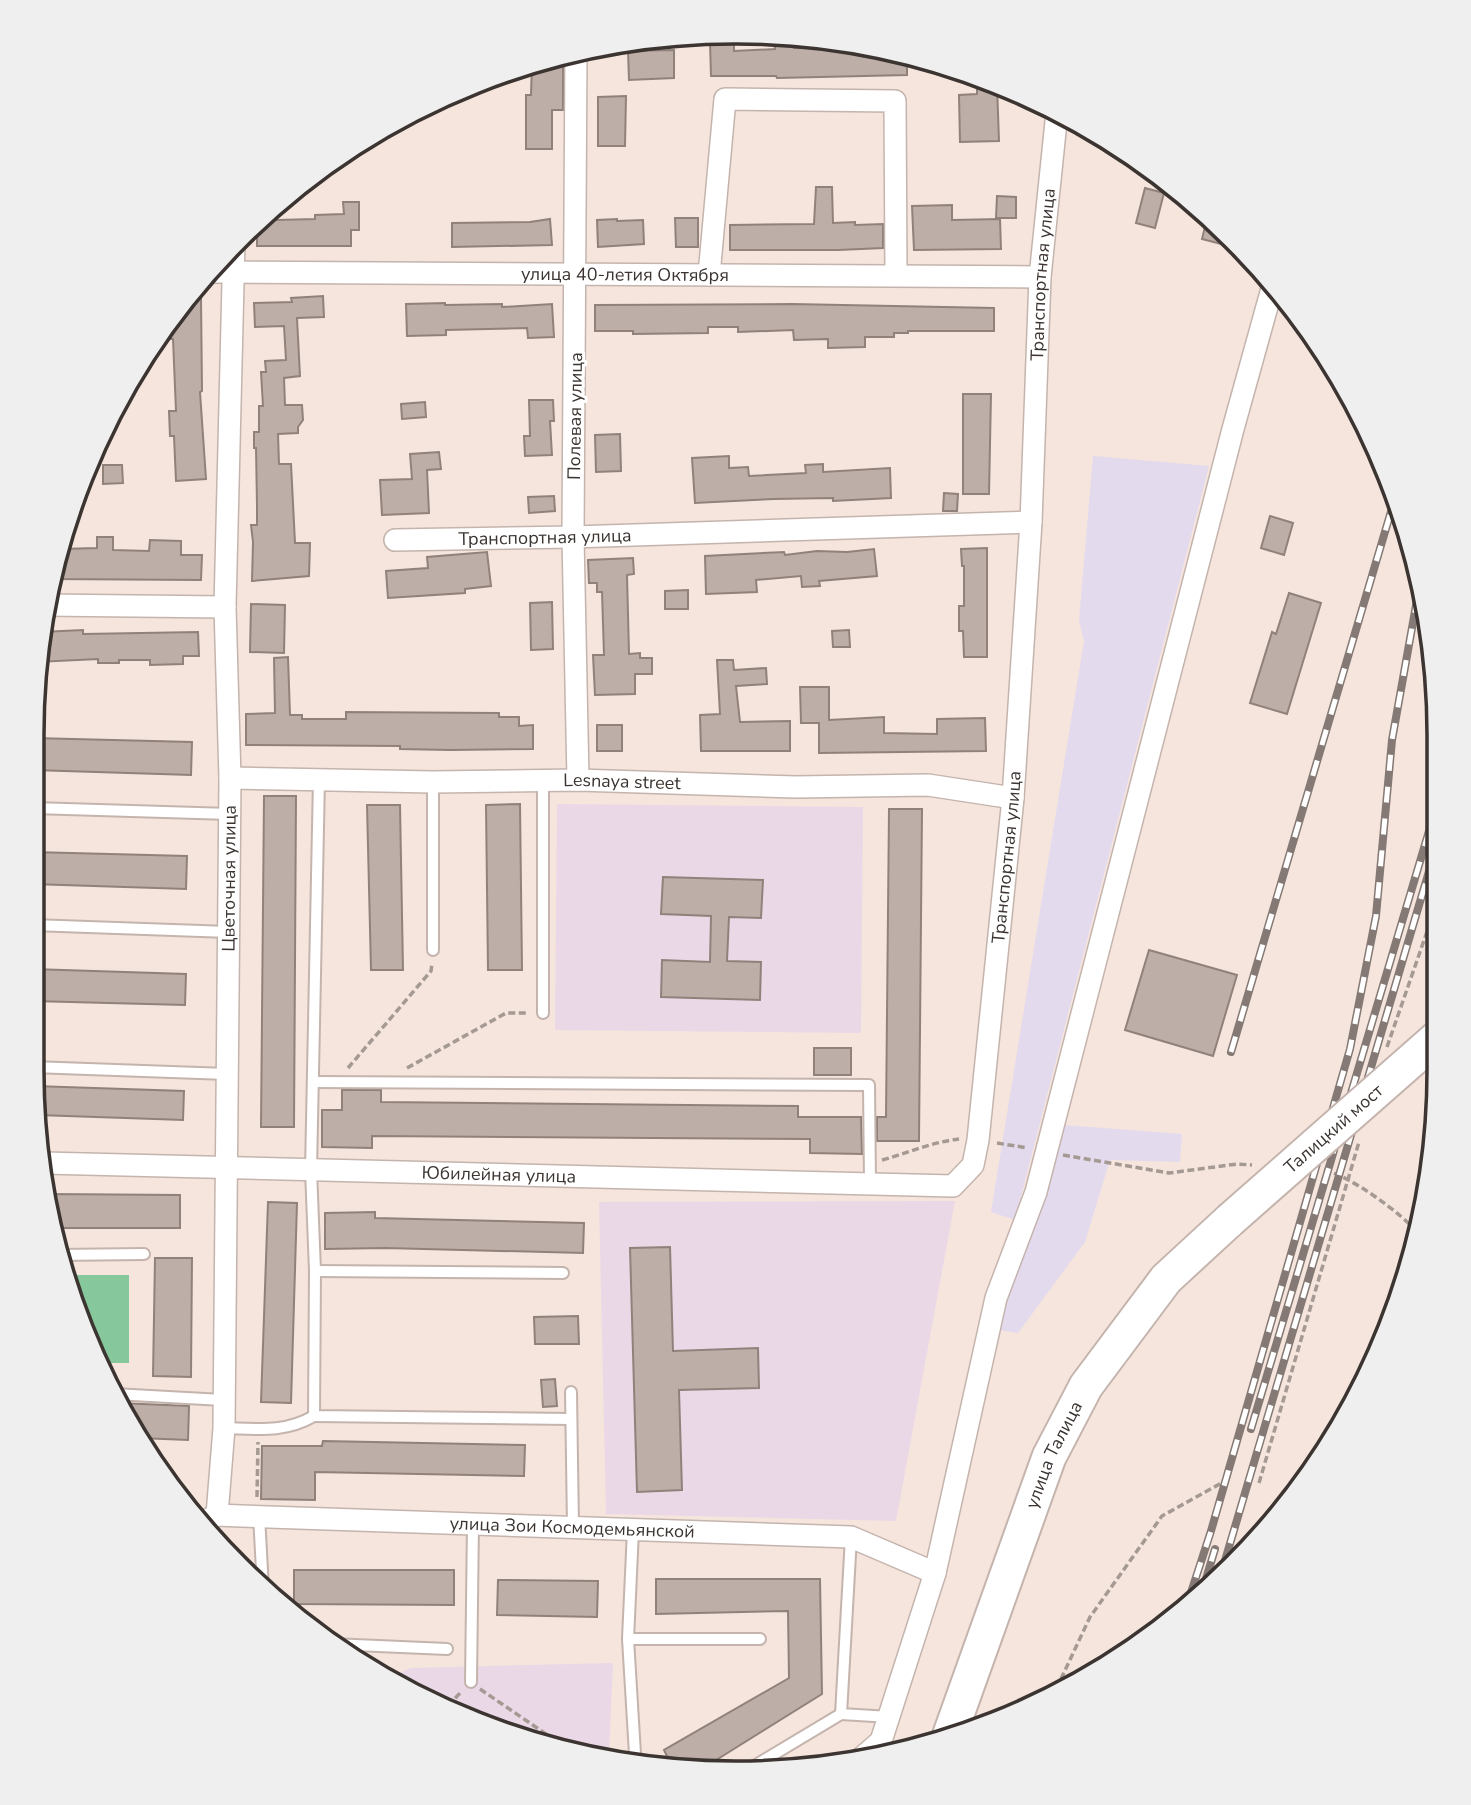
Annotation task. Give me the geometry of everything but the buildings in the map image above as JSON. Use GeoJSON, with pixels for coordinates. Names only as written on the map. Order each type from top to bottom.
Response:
{"type":"FeatureCollection","features":[{"type":"Feature","properties":{"kind":"main road","name":"Талицкий мост"},"geometry":{"type":"LineString","coordinates":[[1230,1220],[1427,1047]]}},
{"type":"Feature","properties":{"kind":"main road","name":"улица Талица"},"geometry":{"type":"LineString","coordinates":[[953,1727],[1049,1457],[1086,1386],[1166,1279],[1230,1220]]}},
{"type":"Feature","properties":{"kind":"street","name":"Полевая улица"},"geometry":{"type":"LineString","coordinates":[[576,63],[573,537],[578,780]]}},
{"type":"Feature","properties":{"kind":"street"},"geometry":{"type":"LineString","coordinates":[[709,275],[725,99],[895,101],[896,275]]}},
{"type":"Feature","properties":{"kind":"street","name":"Транспортная улица"},"geometry":{"type":"LineString","coordinates":[[953,1186],[973,1165],[978,1140],[1013,798],[1031,522],[1040,277],[1056,123]]}},
{"type":"Feature","properties":{"kind":"street","name":"Цветочная улица"},"geometry":{"type":"LineString","coordinates":[[210,1519],[224,1428],[230,814],[225,607],[234,259]]}},
{"type":"Feature","properties":{"kind":"street","name":"улица 40-летия Октября"},"geometry":{"type":"LineString","coordinates":[[222,272],[1040,277]]}},
{"type":"Feature","properties":{"kind":"street"},"geometry":{"type":"LineString","coordinates":[[874,1747],[881,1741],[890,1717],[935,1573],[996,1297],[1035,1192],[1270,296]]}},
{"type":"Feature","properties":{"kind":"street","name":"Транспортная улица"},"geometry":{"type":"LineString","coordinates":[[395,540],[1031,522]]}},
{"type":"Feature","properties":{"kind":"street"},"geometry":{"type":"LineString","coordinates":[[56,605],[225,607]]}},
{"type":"Feature","properties":{"kind":"street","name":"Lesnaya street"},"geometry":{"type":"LineString","coordinates":[[230,778],[433,782],[578,780],[796,787],[928,785],[1013,798]]}},
{"type":"Feature","properties":{"kind":"street","name":"Юбилейная улица"},"geometry":{"type":"LineString","coordinates":[[50,1163],[311,1170],[870,1173],[953,1186]]}},
{"type":"Feature","properties":{"kind":"street","name":"улица Зои Космодемьянской"},"geometry":{"type":"LineString","coordinates":[[210,1519],[258,1511],[633,1530],[852,1536],[935,1573]]}},
{"type":"Feature","properties":{"kind":"lane"},"geometry":{"type":"LineString","coordinates":[[314,1416],[316,1271],[311,1170],[319,779]]}},
{"type":"Feature","properties":{"kind":"lane"},"geometry":{"type":"LineString","coordinates":[[542,1013],[543,781]]}},
{"type":"Feature","properties":{"kind":"lane"},"geometry":{"type":"LineString","coordinates":[[433,782],[433,950]]}},
{"type":"Feature","properties":{"kind":"lane"},"geometry":{"type":"LineString","coordinates":[[44,807],[230,814]]}},
{"type":"Feature","properties":{"kind":"lane"},"geometry":{"type":"LineString","coordinates":[[44,926],[229,932]]}},
{"type":"Feature","properties":{"kind":"lane"},"geometry":{"type":"LineString","coordinates":[[44,1067],[227,1074]]}},
{"type":"Feature","properties":{"kind":"lane"},"geometry":{"type":"LineString","coordinates":[[313,1082],[869,1085],[870,1173]]}},
{"type":"Feature","properties":{"kind":"lane"},"geometry":{"type":"LineString","coordinates":[[69,1255],[144,1254]]}},
{"type":"Feature","properties":{"kind":"lane"},"geometry":{"type":"LineString","coordinates":[[316,1271],[563,1273]]}},
{"type":"Feature","properties":{"kind":"lane"},"geometry":{"type":"LineString","coordinates":[[571,1392],[573,1527]]}},
{"type":"Feature","properties":{"kind":"lane"},"geometry":{"type":"LineString","coordinates":[[125,1395],[223,1399]]}},
{"type":"Feature","properties":{"kind":"lane"},"geometry":{"type":"LineString","coordinates":[[224,1428],[296,1427],[314,1416],[570,1419]]}},
{"type":"Feature","properties":{"kind":"lane"},"geometry":{"type":"LineString","coordinates":[[258,1511],[262,1574]]}},
{"type":"Feature","properties":{"kind":"lane"},"geometry":{"type":"LineString","coordinates":[[471,1682],[473,1523]]}},
{"type":"Feature","properties":{"kind":"lane"},"geometry":{"type":"LineString","coordinates":[[633,1530],[628,1639],[635,1753]]}},
{"type":"Feature","properties":{"kind":"lane"},"geometry":{"type":"LineString","coordinates":[[841,1714],[852,1536]]}},
{"type":"Feature","properties":{"kind":"lane"},"geometry":{"type":"LineString","coordinates":[[628,1639],[761,1639]]}},
{"type":"Feature","properties":{"kind":"lane"},"geometry":{"type":"LineString","coordinates":[[351,1645],[447,1649]]}},
{"type":"Feature","properties":{"kind":"lane"},"geometry":{"type":"LineString","coordinates":[[764,1760],[841,1714],[890,1717]]}},
{"type":"Feature","properties":{"kind":"path"},"geometry":{"type":"LineString","coordinates":[[1383,1059],[1427,931]]}},
{"type":"Feature","properties":{"kind":"path"},"geometry":{"type":"LineString","coordinates":[[335,1082],[431,971],[433,950]]}},
{"type":"Feature","properties":{"kind":"path"},"geometry":{"type":"LineString","coordinates":[[381,1083],[506,1013],[542,1013]]}},
{"type":"Feature","properties":{"kind":"path"},"geometry":{"type":"LineString","coordinates":[[870,1173],[938,1141],[964,1138],[1169,1173],[1237,1164],[1257,1166]]}},
{"type":"Feature","properties":{"kind":"path"},"geometry":{"type":"LineString","coordinates":[[1259,1483],[1360,1139]]}},
{"type":"Feature","properties":{"kind":"path"},"geometry":{"type":"LineString","coordinates":[[1323,1170],[1335,1172],[1410,1222]]}},
{"type":"Feature","properties":{"kind":"path"},"geometry":{"type":"LineString","coordinates":[[258,1511],[259,1429]]}},
{"type":"Feature","properties":{"kind":"path"},"geometry":{"type":"LineString","coordinates":[[1061,1680],[1090,1617],[1161,1516],[1225,1481]]}},
{"type":"Feature","properties":{"kind":"path"},"geometry":{"type":"LineString","coordinates":[[453,1701],[471,1682],[549,1736]]}},
{"type":"Feature","properties":{"kind":"shaded area"},"geometry":{"type":"Polygon","coordinates":[[[1093,456],[1209,466],[1015,1220],[991,1212],[1084,641],[1079,620],[1093,456]]]}},
{"type":"Feature","properties":{"kind":"shaded area"},"geometry":{"type":"Polygon","coordinates":[[[557,804],[863,807],[861,1033],[555,1030],[557,804]]]}},
{"type":"Feature","properties":{"kind":"shaded area"},"geometry":{"type":"Polygon","coordinates":[[[1064,1125],[1182,1134],[1180,1162],[1110,1160],[1085,1242],[1018,1333],[998,1330],[1064,1125]]]}},
{"type":"Feature","properties":{"kind":"shaded area"},"geometry":{"type":"Polygon","coordinates":[[[955,1201],[896,1521],[606,1514],[599,1202],[955,1201]]]}},
{"type":"Feature","properties":{"kind":"shaded area"},"geometry":{"type":"Polygon","coordinates":[[[613,1663],[609,1749],[556,1738],[471,1709],[398,1673],[411,1668],[613,1663]]]}},
{"type":"Feature","properties":{"kind":"green space"},"geometry":{"type":"Polygon","coordinates":[[[75,1275],[129,1275],[129,1363],[109,1363],[75,1275]]]}},
{"type":"Feature","properties":{"kind":"railway"},"geometry":{"type":"LineString","coordinates":[[1231,1052],[1391,512]]}},
{"type":"Feature","properties":{"kind":"railway"},"geometry":{"type":"LineString","coordinates":[[1192,1590],[1350,1049],[1376,916],[1392,740],[1415,609]]}},
{"type":"Feature","properties":{"kind":"railway"},"geometry":{"type":"LineString","coordinates":[[1251,1429],[1427,838]]}},
{"type":"Feature","properties":{"kind":"railway"},"geometry":{"type":"LineString","coordinates":[[1226,1558],[1427,878]]}},
{"type":"Feature","properties":{"kind":"railway"},"geometry":{"type":"LineString","coordinates":[[1207,1576],[1215,1549]]}}]}
